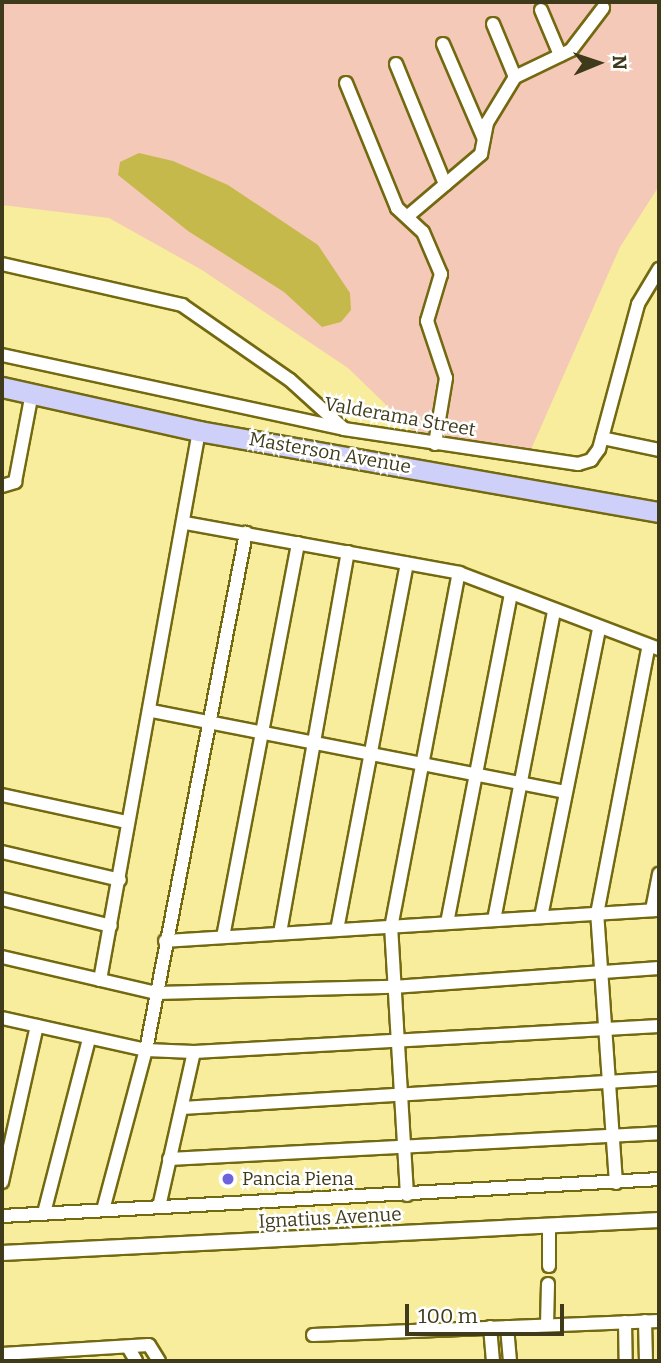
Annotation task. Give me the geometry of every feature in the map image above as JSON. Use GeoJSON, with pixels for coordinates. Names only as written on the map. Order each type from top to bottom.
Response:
{"type":"FeatureCollection","features":[{"type":"Feature","properties":{"kind":"main road","name":"Masterson Avenue"},"geometry":{"type":"LineString","coordinates":[[2,387],[200,431],[659,512]]}},
{"type":"Feature","properties":{"kind":"street"},"geometry":{"type":"LineString","coordinates":[[408,216],[481,154],[487,123],[515,77],[571,51],[603,8]]}},
{"type":"Feature","properties":{"kind":"street"},"geometry":{"type":"LineString","coordinates":[[541,10],[560,55]]}},
{"type":"Feature","properties":{"kind":"street"},"geometry":{"type":"LineString","coordinates":[[493,24],[515,77]]}},
{"type":"Feature","properties":{"kind":"street"},"geometry":{"type":"LineString","coordinates":[[443,44],[484,139]]}},
{"type":"Feature","properties":{"kind":"street"},"geometry":{"type":"LineString","coordinates":[[396,64],[445,184]]}},
{"type":"Feature","properties":{"kind":"street"},"geometry":{"type":"LineString","coordinates":[[346,83],[397,208],[423,232],[441,274],[427,321],[446,378],[435,444]]}},
{"type":"Feature","properties":{"kind":"street"},"geometry":{"type":"LineString","coordinates":[[2,264],[182,305],[290,380],[344,429]]}},
{"type":"Feature","properties":{"kind":"street","name":"Valderama Street"},"geometry":{"type":"LineString","coordinates":[[2,355],[344,429],[578,464],[596,455],[638,304],[659,269]]}},
{"type":"Feature","properties":{"kind":"street"},"geometry":{"type":"LineString","coordinates":[[2,486],[15,482],[32,393]]}},
{"type":"Feature","properties":{"kind":"street"},"geometry":{"type":"LineString","coordinates":[[100,979],[120,880],[127,822],[152,711],[200,431]]}},
{"type":"Feature","properties":{"kind":"street"},"geometry":{"type":"LineString","coordinates":[[602,438],[659,450]]}},
{"type":"Feature","properties":{"kind":"street"},"geometry":{"type":"LineString","coordinates":[[185,523],[459,573],[654,648],[597,914],[616,1183]]}},
{"type":"Feature","properties":{"kind":"street"},"geometry":{"type":"LineString","coordinates":[[103,1210],[146,1050],[246,533]]}},
{"type":"Feature","properties":{"kind":"street"},"geometry":{"type":"LineString","coordinates":[[223,937],[264,733],[298,543]]}},
{"type":"Feature","properties":{"kind":"street"},"geometry":{"type":"LineString","coordinates":[[280,933],[317,743],[348,552]]}},
{"type":"Feature","properties":{"kind":"street"},"geometry":{"type":"LineString","coordinates":[[337,930],[368,753],[407,564]]}},
{"type":"Feature","properties":{"kind":"street"},"geometry":{"type":"LineString","coordinates":[[407,1195],[391,928],[459,573]]}},
{"type":"Feature","properties":{"kind":"street"},"geometry":{"type":"LineString","coordinates":[[447,923],[511,594]]}},
{"type":"Feature","properties":{"kind":"street"},"geometry":{"type":"LineString","coordinates":[[494,920],[554,610]]}},
{"type":"Feature","properties":{"kind":"street"},"geometry":{"type":"LineString","coordinates":[[541,918],[599,629]]}},
{"type":"Feature","properties":{"kind":"street"},"geometry":{"type":"LineString","coordinates":[[152,711],[521,780],[565,792]]}},
{"type":"Feature","properties":{"kind":"street"},"geometry":{"type":"LineString","coordinates":[[2,795],[127,822]]}},
{"type":"Feature","properties":{"kind":"street"},"geometry":{"type":"LineString","coordinates":[[2,852],[120,880]]}},
{"type":"Feature","properties":{"kind":"street"},"geometry":{"type":"LineString","coordinates":[[165,941],[656,910],[659,874]]}},
{"type":"Feature","properties":{"kind":"street"},"geometry":{"type":"LineString","coordinates":[[2,900],[111,926]]}},
{"type":"Feature","properties":{"kind":"street"},"geometry":{"type":"LineString","coordinates":[[2,957],[157,993],[393,987],[659,968]]}},
{"type":"Feature","properties":{"kind":"street"},"geometry":{"type":"LineString","coordinates":[[2,1018],[146,1050],[194,1052],[659,1026]]}},
{"type":"Feature","properties":{"kind":"street"},"geometry":{"type":"LineString","coordinates":[[2,1182],[37,1026]]}},
{"type":"Feature","properties":{"kind":"street"},"geometry":{"type":"LineString","coordinates":[[44,1213],[89,1039]]}},
{"type":"Feature","properties":{"kind":"street"},"geometry":{"type":"LineString","coordinates":[[159,1207],[194,1052]]}},
{"type":"Feature","properties":{"kind":"street"},"geometry":{"type":"LineString","coordinates":[[182,1108],[659,1079]]}},
{"type":"Feature","properties":{"kind":"street"},"geometry":{"type":"LineString","coordinates":[[169,1159],[659,1133]]}},
{"type":"Feature","properties":{"kind":"street"},"geometry":{"type":"LineString","coordinates":[[2,1216],[659,1180]]}},
{"type":"Feature","properties":{"kind":"street","name":"Ignatius Avenue"},"geometry":{"type":"LineString","coordinates":[[2,1253],[659,1220]]}},
{"type":"Feature","properties":{"kind":"street"},"geometry":{"type":"LineString","coordinates":[[549,1226],[549,1266]]}},
{"type":"Feature","properties":{"kind":"street"},"geometry":{"type":"LineString","coordinates":[[547,1325],[548,1284]]}},
{"type":"Feature","properties":{"kind":"street"},"geometry":{"type":"LineString","coordinates":[[645,1321],[646,1361]]}},
{"type":"Feature","properties":{"kind":"street"},"geometry":{"type":"LineString","coordinates":[[313,1335],[659,1321]]}},
{"type":"Feature","properties":{"kind":"street"},"geometry":{"type":"LineString","coordinates":[[625,1322],[626,1361]]}},
{"type":"Feature","properties":{"kind":"street"},"geometry":{"type":"LineString","coordinates":[[490,1327],[493,1361]]}},
{"type":"Feature","properties":{"kind":"street"},"geometry":{"type":"LineString","coordinates":[[507,1327],[510,1361]]}},
{"type":"Feature","properties":{"kind":"street"},"geometry":{"type":"LineString","coordinates":[[2,1354],[62,1356],[149,1345],[159,1361]]}},
{"type":"Feature","properties":{"kind":"street"},"geometry":{"type":"LineString","coordinates":[[128,1347],[136,1361]]}},
{"type":"Feature","properties":{"kind":"shaded area"},"geometry":{"type":"Polygon","coordinates":[[[2,2],[659,2],[659,186],[620,247],[529,454],[412,430],[348,368],[202,270],[109,218],[2,205],[2,2]]]}},
{"type":"Feature","properties":{"kind":"shaded area"},"geometry":{"type":"Polygon","coordinates":[[[139,153],[173,161],[228,185],[318,245],[350,293],[351,310],[341,322],[322,327],[284,292],[188,231],[118,175],[120,162],[139,153]]]}},
{"type":"Feature","properties":{"kind":"place","name":"Pancia Piena"},"geometry":{"type":"Point","coordinates":[228,1179]}}]}
